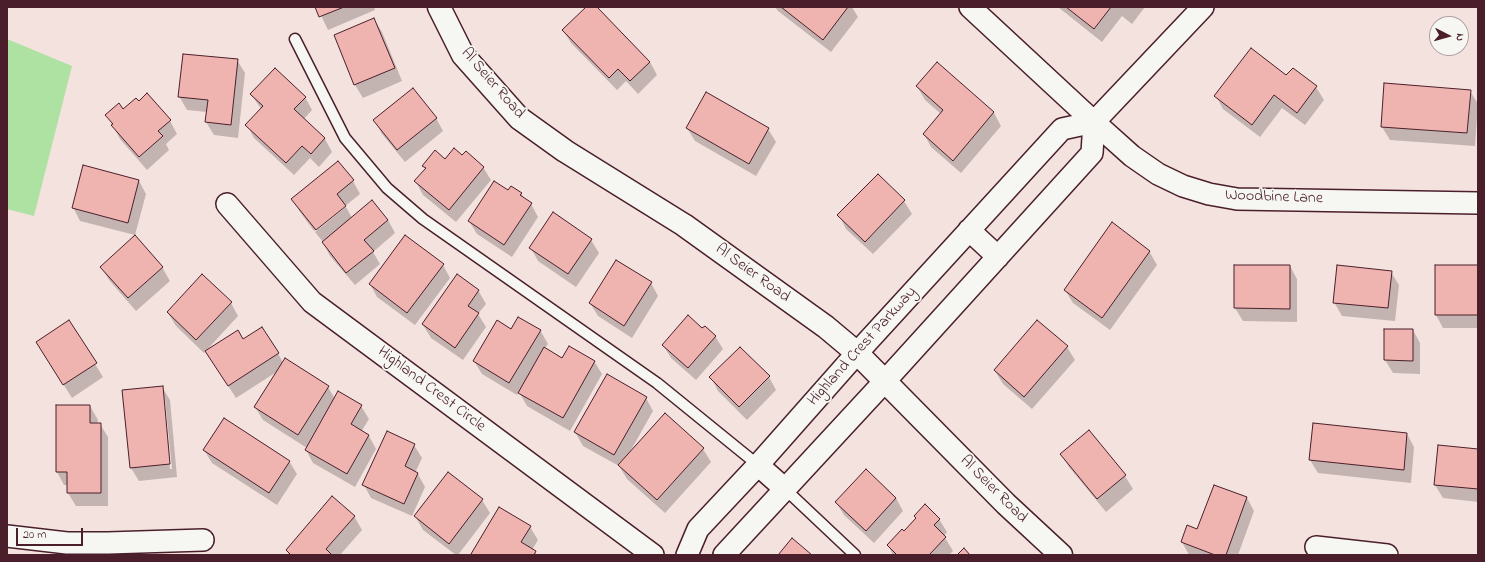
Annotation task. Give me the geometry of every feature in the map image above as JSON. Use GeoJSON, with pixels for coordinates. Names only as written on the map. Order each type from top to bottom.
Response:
{"type":"FeatureCollection","features":[{"type":"Feature","properties":{"kind":"street","name":"Al Seier Road"},"geometry":{"type":"LineString","coordinates":[[439,7],[462,55],[519,118],[565,151],[684,225],[826,327],[857,353],[1006,504],[1061,555]]}},
{"type":"Feature","properties":{"kind":"street","name":"Woodbine Lane"},"geometry":{"type":"LineString","coordinates":[[970,7],[1132,156],[1158,174],[1183,186],[1209,194],[1237,199],[1478,203]]}},
{"type":"Feature","properties":{"kind":"street"},"geometry":{"type":"LineString","coordinates":[[724,555],[1092,154],[1094,122],[1203,7]]}},
{"type":"Feature","properties":{"kind":"street","name":"Highland Crest Parkway"},"geometry":{"type":"LineString","coordinates":[[687,555],[698,529],[758,465],[857,353],[1062,129],[1094,122]]}},
{"type":"Feature","properties":{"kind":"street","name":"Highland Crest Circle"},"geometry":{"type":"LineString","coordinates":[[226,204],[312,302],[653,555]]}},
{"type":"Feature","properties":{"kind":"street"},"geometry":{"type":"LineString","coordinates":[[969,230],[998,257]]}},
{"type":"Feature","properties":{"kind":"street"},"geometry":{"type":"LineString","coordinates":[[758,465],[785,489]]}},
{"type":"Feature","properties":{"kind":"street"},"geometry":{"type":"LineString","coordinates":[[7,536],[67,543],[203,540]]}},
{"type":"Feature","properties":{"kind":"street"},"geometry":{"type":"LineString","coordinates":[[1316,547],[1386,555]]}},
{"type":"Feature","properties":{"kind":"lane"},"geometry":{"type":"LineString","coordinates":[[295,39],[345,138],[387,188],[423,219],[657,383],[758,465]]}},
{"type":"Feature","properties":{"kind":"lane"},"geometry":{"type":"LineString","coordinates":[[785,489],[856,555]]}},
{"type":"Feature","properties":{"kind":"green space"},"geometry":{"type":"Polygon","coordinates":[[[7,39],[72,66],[34,216],[7,209],[7,39]]]}},
{"type":"Feature","properties":{"kind":"building"},"geometry":{"type":"Polygon","coordinates":[[[315,7],[344,7],[319,17],[315,7]]]}},
{"type":"Feature","properties":{"kind":"building"},"geometry":{"type":"Polygon","coordinates":[[[586,7],[597,7],[650,62],[630,81],[618,69],[609,78],[562,30],[586,7]]]}},
{"type":"Feature","properties":{"kind":"building"},"geometry":{"type":"Polygon","coordinates":[[[781,7],[848,7],[823,40],[781,7]]]}},
{"type":"Feature","properties":{"kind":"building"},"geometry":{"type":"Polygon","coordinates":[[[1066,7],[1111,7],[1094,29],[1066,7]]]}},
{"type":"Feature","properties":{"kind":"building"},"geometry":{"type":"Polygon","coordinates":[[[374,18],[395,68],[354,85],[334,35],[374,18]]]}},
{"type":"Feature","properties":{"kind":"building"},"geometry":{"type":"Polygon","coordinates":[[[1251,48],[1286,75],[1293,68],[1317,86],[1297,113],[1274,95],[1252,125],[1214,96],[1251,48]]]}},
{"type":"Feature","properties":{"kind":"building"},"geometry":{"type":"Polygon","coordinates":[[[183,54],[238,59],[231,125],[205,122],[208,100],[178,97],[183,54]]]}},
{"type":"Feature","properties":{"kind":"building"},"geometry":{"type":"Polygon","coordinates":[[[937,62],[994,112],[953,161],[923,134],[943,110],[916,86],[937,62]]]}},
{"type":"Feature","properties":{"kind":"building"},"geometry":{"type":"Polygon","coordinates":[[[275,68],[306,97],[294,109],[325,138],[311,154],[302,146],[286,163],[245,125],[263,106],[250,94],[275,68]]]}},
{"type":"Feature","properties":{"kind":"building"},"geometry":{"type":"Polygon","coordinates":[[[1384,83],[1471,90],[1467,133],[1381,127],[1384,83]]]}},
{"type":"Feature","properties":{"kind":"building"},"geometry":{"type":"Polygon","coordinates":[[[413,88],[437,118],[397,150],[373,120],[413,88]]]}},
{"type":"Feature","properties":{"kind":"building"},"geometry":{"type":"Polygon","coordinates":[[[706,92],[769,128],[749,164],[686,128],[706,92]]]}},
{"type":"Feature","properties":{"kind":"building"},"geometry":{"type":"Polygon","coordinates":[[[147,93],[171,120],[158,131],[163,136],[139,157],[111,125],[113,124],[105,115],[119,103],[123,109],[136,98],[139,101],[147,93]]]}},
{"type":"Feature","properties":{"kind":"building"},"geometry":{"type":"Polygon","coordinates":[[[454,148],[462,155],[466,151],[484,167],[449,210],[414,181],[426,168],[422,166],[435,150],[445,159],[454,148]]]}},
{"type":"Feature","properties":{"kind":"building"},"geometry":{"type":"Polygon","coordinates":[[[338,161],[354,180],[337,194],[346,206],[316,230],[291,199],[338,161]]]}},
{"type":"Feature","properties":{"kind":"building"},"geometry":{"type":"Polygon","coordinates":[[[83,165],[139,180],[128,223],[72,208],[83,165]]]}},
{"type":"Feature","properties":{"kind":"building"},"geometry":{"type":"Polygon","coordinates":[[[878,174],[905,200],[865,242],[837,215],[878,174]]]}},
{"type":"Feature","properties":{"kind":"building"},"geometry":{"type":"Polygon","coordinates":[[[494,181],[508,190],[511,186],[522,193],[520,195],[532,203],[504,245],[468,221],[494,181]]]}},
{"type":"Feature","properties":{"kind":"building"},"geometry":{"type":"Polygon","coordinates":[[[372,200],[388,220],[364,240],[374,251],[346,273],[322,242],[372,200]]]}},
{"type":"Feature","properties":{"kind":"building"},"geometry":{"type":"Polygon","coordinates":[[[553,212],[592,239],[568,274],[529,248],[553,212]]]}},
{"type":"Feature","properties":{"kind":"building"},"geometry":{"type":"Polygon","coordinates":[[[1112,222],[1150,251],[1102,318],[1064,290],[1112,222]]]}},
{"type":"Feature","properties":{"kind":"building"},"geometry":{"type":"Polygon","coordinates":[[[135,235],[163,267],[128,298],[100,267],[135,235]]]}},
{"type":"Feature","properties":{"kind":"building"},"geometry":{"type":"Polygon","coordinates":[[[405,235],[444,264],[407,313],[369,284],[405,235]]]}},
{"type":"Feature","properties":{"kind":"building"},"geometry":{"type":"Polygon","coordinates":[[[616,260],[652,282],[624,326],[589,303],[616,260]]]}},
{"type":"Feature","properties":{"kind":"building"},"geometry":{"type":"Polygon","coordinates":[[[1234,265],[1290,265],[1290,309],[1234,308],[1234,265]]]}},
{"type":"Feature","properties":{"kind":"building"},"geometry":{"type":"Polygon","coordinates":[[[1337,265],[1392,271],[1388,308],[1333,303],[1337,265]]]}},
{"type":"Feature","properties":{"kind":"building"},"geometry":{"type":"Polygon","coordinates":[[[1435,265],[1478,265],[1478,315],[1435,315],[1435,265]]]}},
{"type":"Feature","properties":{"kind":"building"},"geometry":{"type":"Polygon","coordinates":[[[202,274],[232,302],[196,340],[167,312],[202,274]]]}},
{"type":"Feature","properties":{"kind":"building"},"geometry":{"type":"Polygon","coordinates":[[[457,274],[479,290],[468,306],[479,313],[455,348],[422,324],[457,274]]]}},
{"type":"Feature","properties":{"kind":"building"},"geometry":{"type":"Polygon","coordinates":[[[688,315],[702,328],[705,326],[716,336],[688,368],[662,345],[688,315]]]}},
{"type":"Feature","properties":{"kind":"building"},"geometry":{"type":"Polygon","coordinates":[[[518,317],[541,330],[509,383],[473,361],[497,320],[511,329],[518,317]]]}},
{"type":"Feature","properties":{"kind":"building"},"geometry":{"type":"Polygon","coordinates":[[[69,320],[97,363],[63,385],[36,342],[69,320]]]}},
{"type":"Feature","properties":{"kind":"building"},"geometry":{"type":"Polygon","coordinates":[[[1037,320],[1068,346],[1024,397],[994,370],[1037,320]]]}},
{"type":"Feature","properties":{"kind":"building"},"geometry":{"type":"Polygon","coordinates":[[[262,327],[279,353],[228,386],[205,351],[238,330],[243,339],[262,327]]]}},
{"type":"Feature","properties":{"kind":"building"},"geometry":{"type":"Polygon","coordinates":[[[1384,329],[1413,329],[1413,361],[1384,360],[1384,329]]]}},
{"type":"Feature","properties":{"kind":"building"},"geometry":{"type":"Polygon","coordinates":[[[569,346],[595,361],[563,418],[518,393],[544,347],[562,358],[569,346]]]}},
{"type":"Feature","properties":{"kind":"building"},"geometry":{"type":"Polygon","coordinates":[[[740,347],[770,376],[739,407],[709,377],[740,347]]]}},
{"type":"Feature","properties":{"kind":"building"},"geometry":{"type":"Polygon","coordinates":[[[285,358],[329,386],[298,435],[254,407],[285,358]]]}},
{"type":"Feature","properties":{"kind":"building"},"geometry":{"type":"Polygon","coordinates":[[[607,374],[647,397],[614,455],[574,432],[607,374]]]}},
{"type":"Feature","properties":{"kind":"building"},"geometry":{"type":"Polygon","coordinates":[[[163,386],[170,464],[130,468],[122,390],[163,386]]]}},
{"type":"Feature","properties":{"kind":"building"},"geometry":{"type":"Polygon","coordinates":[[[338,391],[362,405],[351,424],[369,435],[347,474],[305,450],[338,391]]]}},
{"type":"Feature","properties":{"kind":"building"},"geometry":{"type":"Polygon","coordinates":[[[56,405],[90,405],[90,423],[101,423],[101,493],[67,493],[67,472],[56,472],[56,405]]]}},
{"type":"Feature","properties":{"kind":"building"},"geometry":{"type":"Polygon","coordinates":[[[665,413],[704,448],[657,500],[618,465],[665,413]]]}},
{"type":"Feature","properties":{"kind":"building"},"geometry":{"type":"Polygon","coordinates":[[[224,418],[290,461],[269,493],[203,450],[224,418]]]}},
{"type":"Feature","properties":{"kind":"building"},"geometry":{"type":"Polygon","coordinates":[[[1313,423],[1407,433],[1404,470],[1309,460],[1313,423]]]}},
{"type":"Feature","properties":{"kind":"building"},"geometry":{"type":"Polygon","coordinates":[[[1089,430],[1126,475],[1097,499],[1060,454],[1089,430]]]}},
{"type":"Feature","properties":{"kind":"building"},"geometry":{"type":"Polygon","coordinates":[[[387,431],[415,444],[405,466],[418,473],[404,504],[362,485],[387,431]]]}},
{"type":"Feature","properties":{"kind":"building"},"geometry":{"type":"Polygon","coordinates":[[[1438,445],[1478,449],[1478,489],[1434,485],[1438,445]]]}},
{"type":"Feature","properties":{"kind":"building"},"geometry":{"type":"Polygon","coordinates":[[[866,469],[896,498],[866,531],[835,502],[866,469]]]}},
{"type":"Feature","properties":{"kind":"building"},"geometry":{"type":"Polygon","coordinates":[[[448,472],[483,499],[449,544],[414,516],[448,472]]]}},
{"type":"Feature","properties":{"kind":"building"},"geometry":{"type":"Polygon","coordinates":[[[1214,485],[1247,497],[1226,555],[1215,555],[1181,542],[1187,525],[1197,529],[1214,485]]]}},
{"type":"Feature","properties":{"kind":"building"},"geometry":{"type":"Polygon","coordinates":[[[332,496],[355,516],[326,549],[332,555],[291,555],[286,550],[332,496]]]}},
{"type":"Feature","properties":{"kind":"building"},"geometry":{"type":"Polygon","coordinates":[[[925,504],[940,519],[934,525],[946,537],[929,555],[895,555],[896,554],[887,545],[902,529],[904,531],[916,518],[914,516],[925,504]]]}},
{"type":"Feature","properties":{"kind":"building"},"geometry":{"type":"Polygon","coordinates":[[[499,507],[531,526],[521,542],[536,551],[534,555],[471,554],[499,507]]]}},
{"type":"Feature","properties":{"kind":"building"},"geometry":{"type":"Polygon","coordinates":[[[792,538],[812,555],[778,555],[792,538]]]}},
{"type":"Feature","properties":{"kind":"building"},"geometry":{"type":"Polygon","coordinates":[[[964,548],[970,555],[957,555],[964,548]]]}}]}
